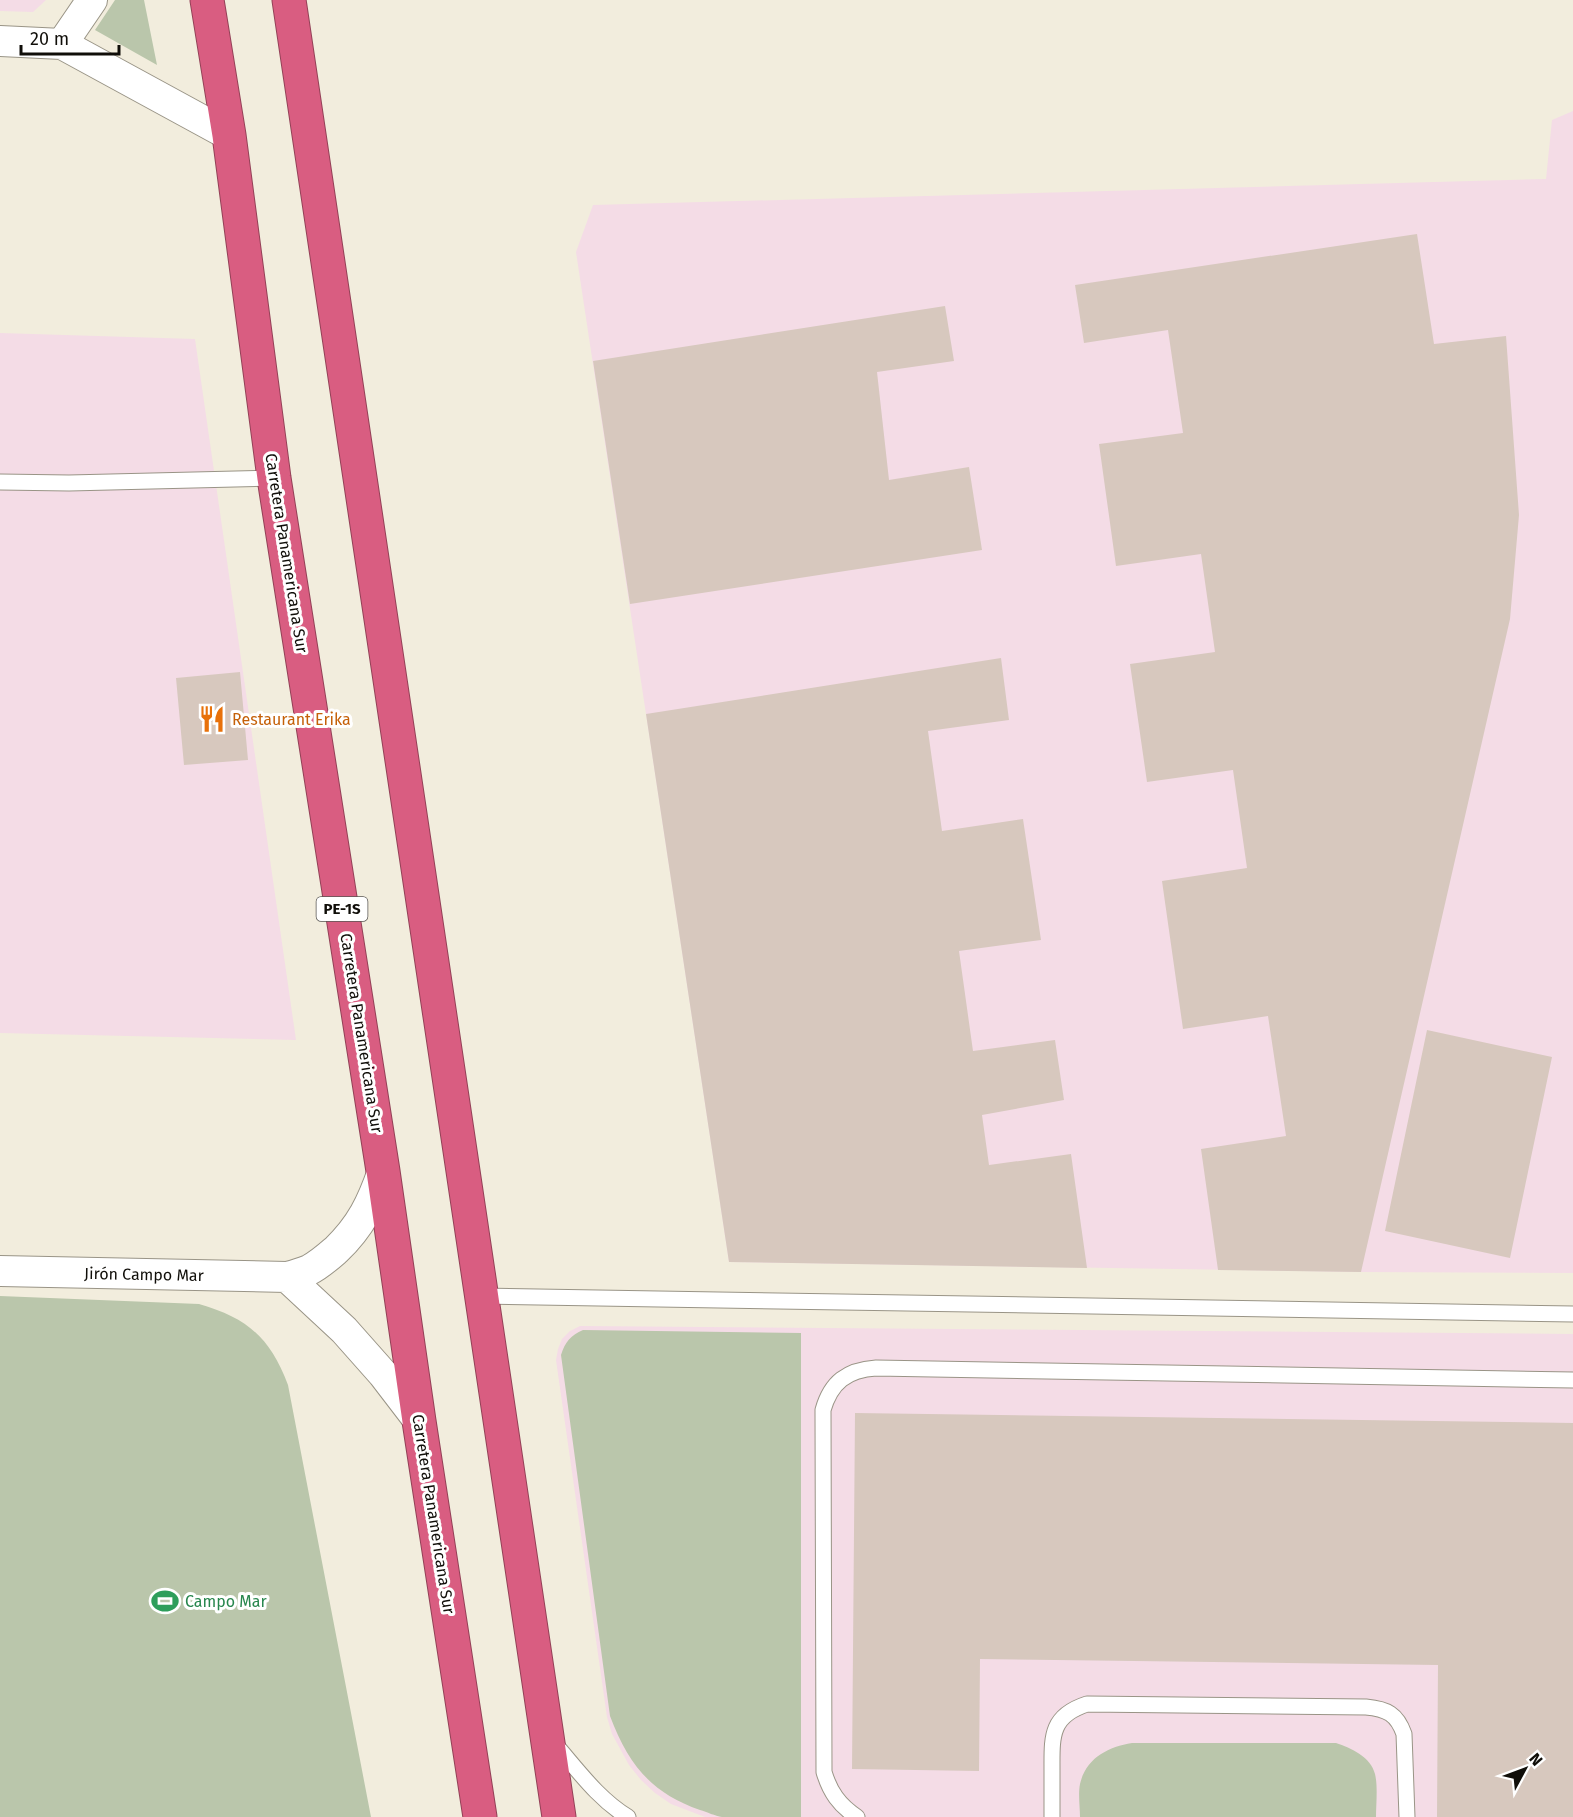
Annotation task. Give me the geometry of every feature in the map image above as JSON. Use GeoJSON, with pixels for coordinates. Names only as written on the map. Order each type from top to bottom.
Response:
{"type":"FeatureCollection","features":[{"type":"Feature","properties":{"kind":"highway","name":"Carretera Panamericana Sur"},"geometry":{"type":"LineString","coordinates":[[207,0],[229,135],[274,478],[383,1171],[480,1817]]}},
{"type":"Feature","properties":{"kind":"highway"},"geometry":{"type":"LineString","coordinates":[[289,0],[559,1817]]}},
{"type":"Feature","properties":{"kind":"street"},"geometry":{"type":"LineString","coordinates":[[62,44],[92,0]]}},
{"type":"Feature","properties":{"kind":"street"},"geometry":{"type":"LineString","coordinates":[[0,41],[62,44],[229,135]]}},
{"type":"Feature","properties":{"kind":"street"},"geometry":{"type":"LineString","coordinates":[[383,1171],[375,1196],[363,1218],[347,1239],[311,1269],[287,1277],[344,1330],[384,1374],[419,1421]]}},
{"type":"Feature","properties":{"kind":"street","name":"Jirón Campo Mar"},"geometry":{"type":"LineString","coordinates":[[0,1271],[287,1277]]}},
{"type":"Feature","properties":{"kind":"lane"},"geometry":{"type":"LineString","coordinates":[[0,482],[69,483],[274,478]]}},
{"type":"Feature","properties":{"kind":"lane"},"geometry":{"type":"LineString","coordinates":[[481,1296],[1573,1314]]}},
{"type":"Feature","properties":{"kind":"lane"},"geometry":{"type":"LineString","coordinates":[[857,1817],[839,1803],[829,1788],[824,1772],[823,1410],[832,1389],[851,1373],[876,1368],[1573,1380]]}},
{"type":"Feature","properties":{"kind":"lane"},"geometry":{"type":"LineString","coordinates":[[1052,1817],[1052,1739],[1056,1726],[1065,1714],[1075,1707],[1087,1704],[1366,1707],[1386,1711],[1401,1724],[1404,1734],[1407,1817]]}},
{"type":"Feature","properties":{"kind":"lane"},"geometry":{"type":"LineString","coordinates":[[547,1734],[613,1808],[628,1817]]}},
{"type":"Feature","properties":{"kind":"shaded area"},"geometry":{"type":"Polygon","coordinates":[[[0,0],[46,0],[33,12],[0,11],[0,0]]]}},
{"type":"Feature","properties":{"kind":"shaded area"},"geometry":{"type":"Polygon","coordinates":[[[1573,111],[1573,1273],[729,1262],[576,252],[593,205],[1546,179],[1552,120],[1573,111]]]}},
{"type":"Feature","properties":{"kind":"shaded area"},"geometry":{"type":"Polygon","coordinates":[[[0,333],[195,339],[296,1040],[0,1033],[0,333]]]}},
{"type":"Feature","properties":{"kind":"shaded area"},"geometry":{"type":"Polygon","coordinates":[[[580,1326],[1573,1334],[1573,1817],[705,1817],[671,1804],[641,1780],[629,1765],[612,1734],[607,1717],[556,1360],[562,1339],[570,1331],[580,1326]]]}},
{"type":"Feature","properties":{"kind":"green space"},"geometry":{"type":"Polygon","coordinates":[[[115,0],[144,0],[157,65],[95,30],[115,0]]]}},
{"type":"Feature","properties":{"kind":"green space","name":"Campo Mar"},"geometry":{"type":"Polygon","coordinates":[[[0,1296],[199,1304],[244,1323],[265,1342],[281,1368],[288,1385],[371,1817],[0,1817],[0,1296]]]}},
{"type":"Feature","properties":{"kind":"green space"},"geometry":{"type":"Polygon","coordinates":[[[583,1330],[801,1333],[801,1817],[722,1817],[683,1803],[668,1795],[643,1775],[617,1733],[610,1716],[561,1355],[569,1340],[583,1330]]]}},
{"type":"Feature","properties":{"kind":"green space"},"geometry":{"type":"Polygon","coordinates":[[[1132,1743],[1336,1743],[1360,1754],[1373,1768],[1376,1784],[1376,1817],[1080,1817],[1079,1788],[1087,1767],[1099,1755],[1115,1747],[1132,1743]]]}},
{"type":"Feature","properties":{"kind":"building"},"geometry":{"type":"Polygon","coordinates":[[[1417,234],[1434,344],[1506,336],[1519,515],[1510,619],[1361,1272],[1218,1270],[1201,1149],[1286,1136],[1268,1016],[1183,1029],[1162,881],[1247,868],[1233,770],[1147,782],[1130,664],[1215,652],[1201,554],[1116,566],[1099,444],[1183,433],[1168,330],[1084,343],[1075,285],[1417,234]]]}},
{"type":"Feature","properties":{"kind":"building"},"geometry":{"type":"Polygon","coordinates":[[[945,306],[954,361],[877,372],[889,480],[969,467],[982,550],[630,604],[593,361],[945,306]]]}},
{"type":"Feature","properties":{"kind":"building"},"geometry":{"type":"Polygon","coordinates":[[[1001,658],[1009,720],[928,731],[942,831],[1023,819],[1041,940],[959,951],[973,1051],[1055,1040],[1064,1100],[982,1115],[989,1165],[1071,1154],[1087,1268],[729,1262],[646,714],[1001,658]]]}},
{"type":"Feature","properties":{"kind":"building","name":"Restaurant Erika"},"geometry":{"type":"Polygon","coordinates":[[[240,672],[248,760],[184,765],[176,678],[240,672]]]}},
{"type":"Feature","properties":{"kind":"building"},"geometry":{"type":"Polygon","coordinates":[[[1427,1030],[1552,1057],[1510,1258],[1385,1231],[1427,1030]]]}},
{"type":"Feature","properties":{"kind":"building"},"geometry":{"type":"Polygon","coordinates":[[[855,1413],[1573,1423],[1573,1817],[1437,1817],[1438,1665],[980,1659],[979,1771],[852,1769],[855,1413]]]}},
{"type":"Feature","properties":{"kind":"place","name":"Restaurant Erika"},"geometry":{"type":"Point","coordinates":[212,719]}},
{"type":"Feature","properties":{"kind":"place","name":"Campo Mar"},"geometry":{"type":"Point","coordinates":[165,1601]}}]}
